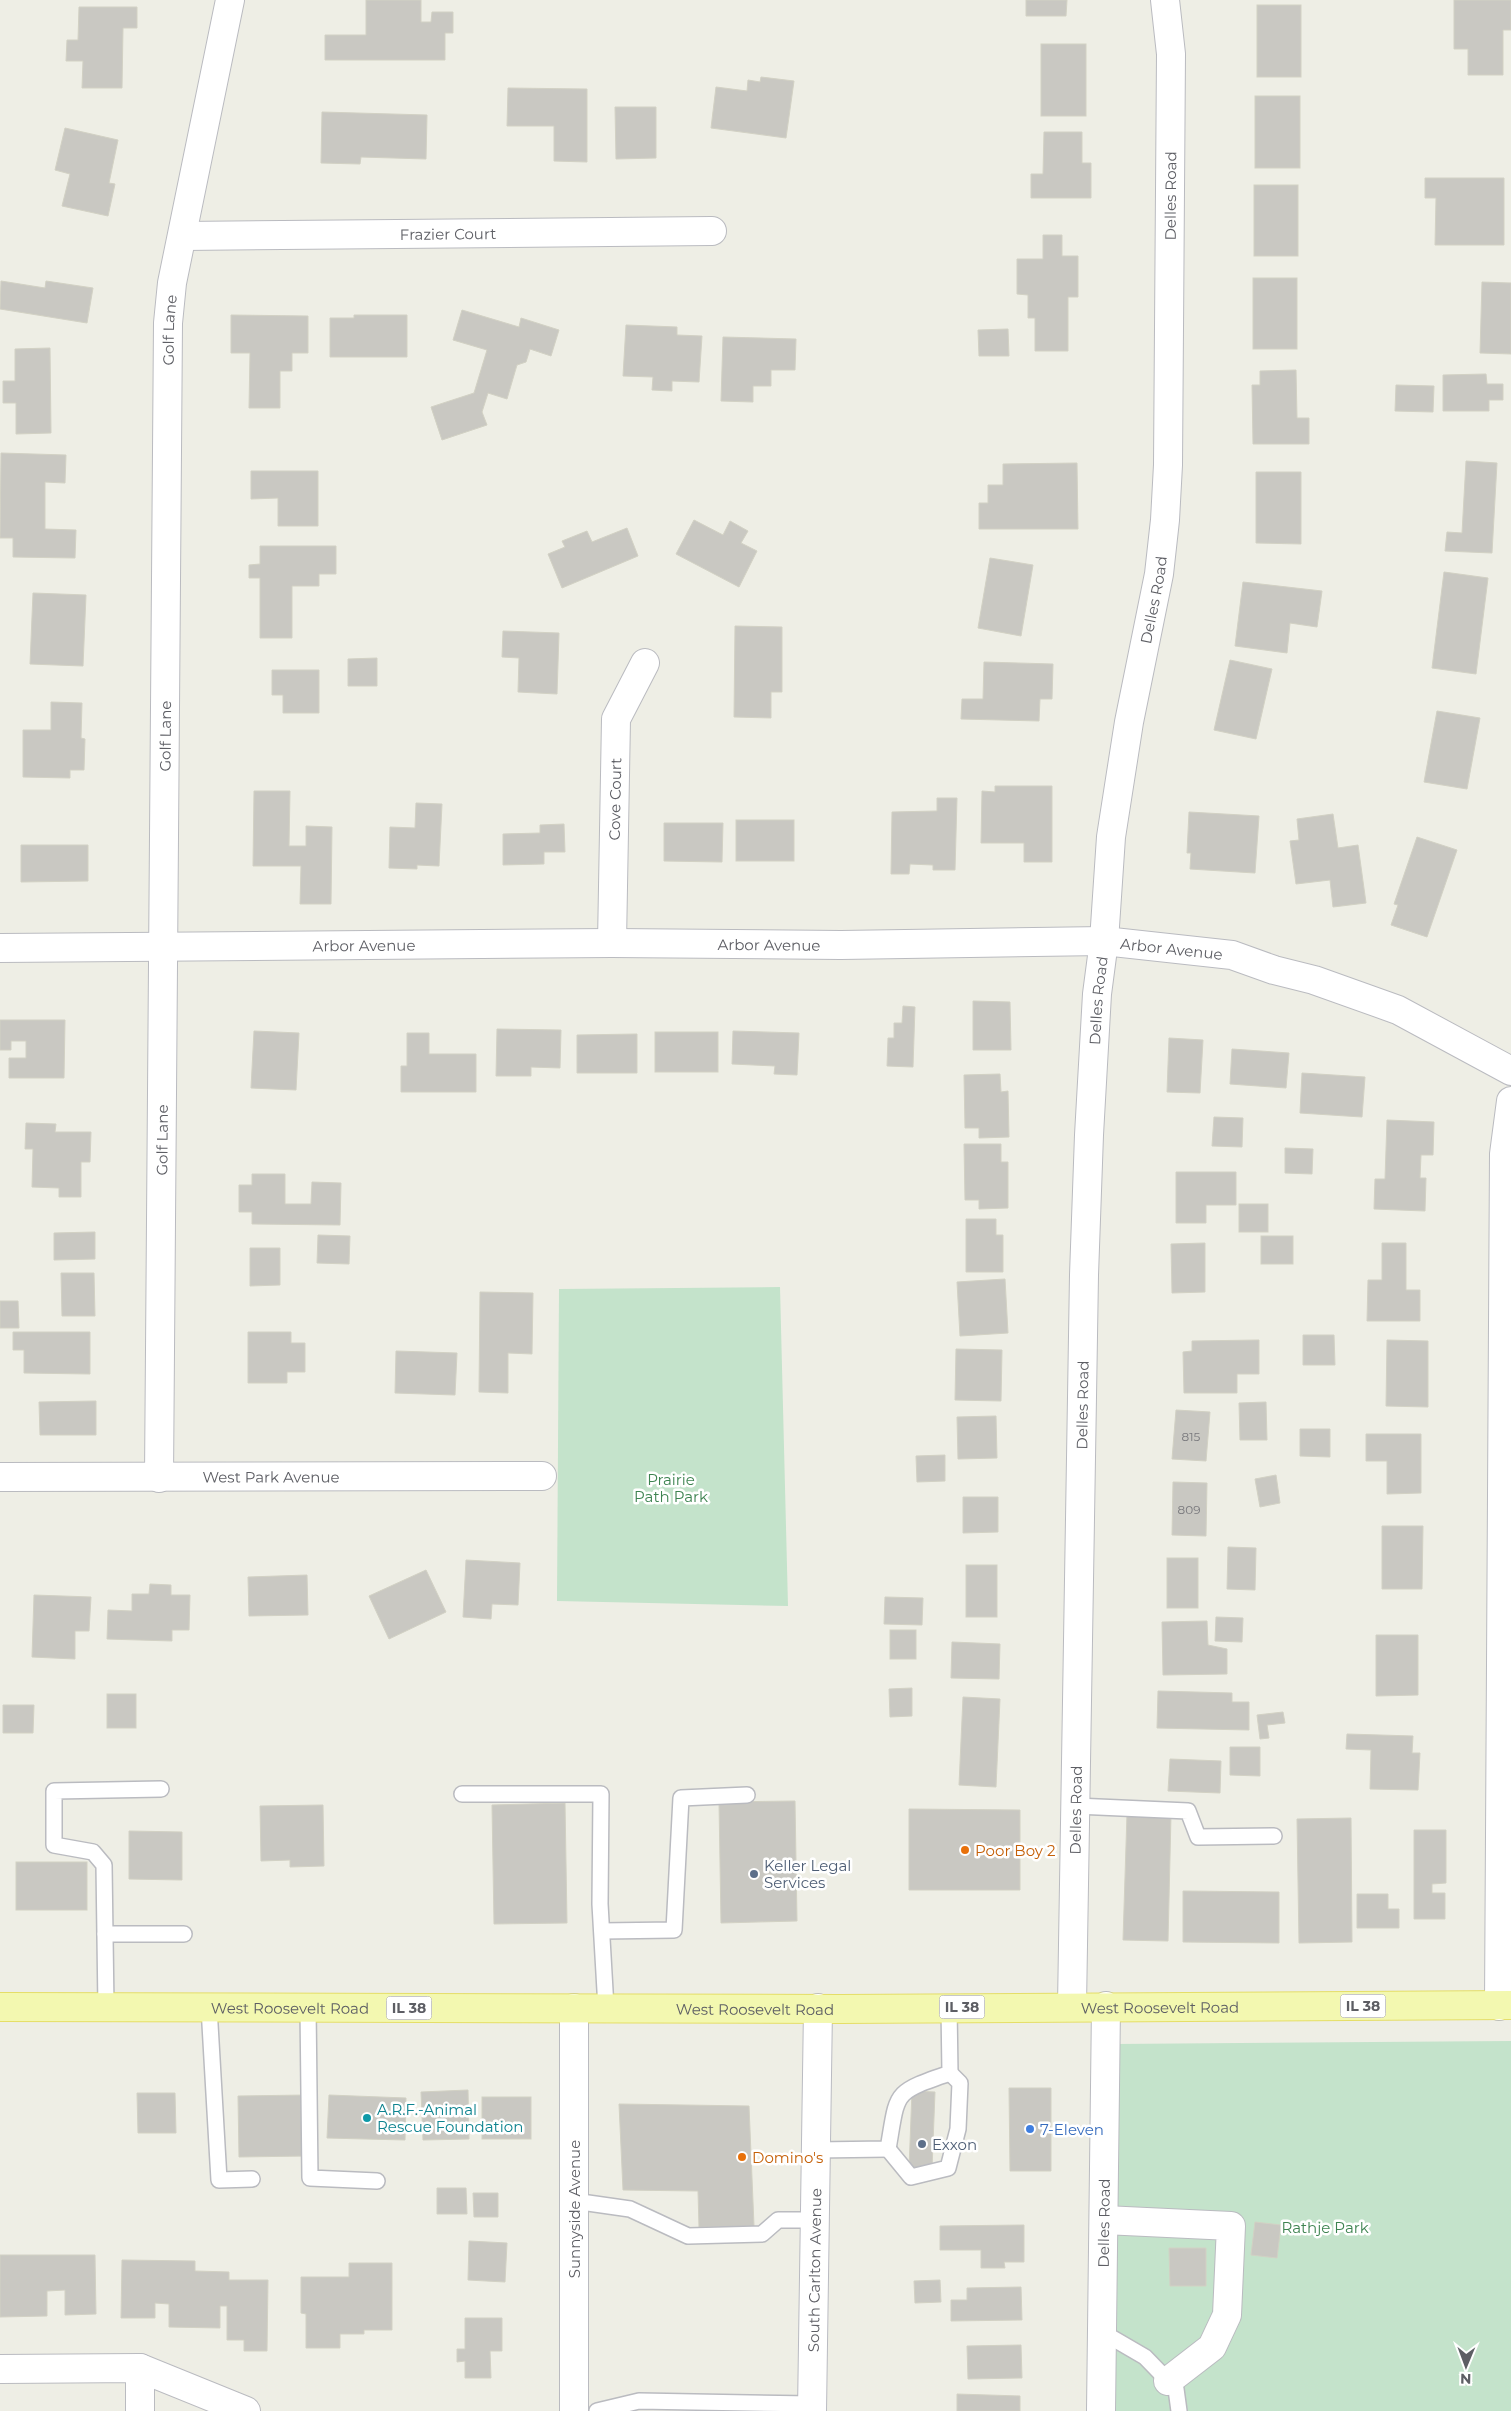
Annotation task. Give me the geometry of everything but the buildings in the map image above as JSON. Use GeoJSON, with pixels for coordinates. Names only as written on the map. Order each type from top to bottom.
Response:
{"type":"FeatureCollection","features":[{"type":"Feature","properties":{"kind":"main road","name":"West Roosevelt Road"},"geometry":{"type":"LineString","coordinates":[[0,2007],[818,2008],[1505,2006]]}},
{"type":"Feature","properties":{"kind":"street","name":"Golf Lane"},"geometry":{"type":"LineString","coordinates":[[159,1478],[168,323],[172,284],[230,0]]}},
{"type":"Feature","properties":{"kind":"street","name":"Delles Road"},"geometry":{"type":"LineString","coordinates":[[1072,2006],[1084,1265],[1097,994],[1104,940],[1111,837],[1120,774],[1150,628],[1165,520],[1168,465],[1171,54],[1165,0]]}},
{"type":"Feature","properties":{"kind":"street","name":"Frazier Court"},"geometry":{"type":"LineString","coordinates":[[183,236],[712,232]]}},
{"type":"Feature","properties":{"kind":"street","name":"Cove Court"},"geometry":{"type":"LineString","coordinates":[[612,943],[616,719],[645,663]]}},
{"type":"Feature","properties":{"kind":"street","name":"Arbor Avenue"},"geometry":{"type":"LineString","coordinates":[[0,948],[612,943],[841,945],[1104,940],[1232,955],[1274,970],[1314,980],[1398,1010],[1511,1071]]}},
{"type":"Feature","properties":{"kind":"street"},"geometry":{"type":"LineString","coordinates":[[1505,2006],[1504,1154],[1511,1101]]}},
{"type":"Feature","properties":{"kind":"street","name":"West Park Avenue"},"geometry":{"type":"LineString","coordinates":[[0,1477],[542,1476]]}},
{"type":"Feature","properties":{"kind":"street","name":"Delles Road"},"geometry":{"type":"LineString","coordinates":[[1101,2411],[1106,2006]]}},
{"type":"Feature","properties":{"kind":"street","name":"Sunnyside Avenue"},"geometry":{"type":"LineString","coordinates":[[574,2008],[574,2411]]}},
{"type":"Feature","properties":{"kind":"street","name":"South Carlton Avenue"},"geometry":{"type":"LineString","coordinates":[[812,2407],[818,2008]]}},
{"type":"Feature","properties":{"kind":"street"},"geometry":{"type":"LineString","coordinates":[[1104,2220],[1231,2226],[1227,2315],[1212,2347],[1168,2381]]}},
{"type":"Feature","properties":{"kind":"street"},"geometry":{"type":"LineString","coordinates":[[140,2368],[140,2411]]}},
{"type":"Feature","properties":{"kind":"street"},"geometry":{"type":"LineString","coordinates":[[0,2369],[140,2368],[246,2411]]}},
{"type":"Feature","properties":{"kind":"lane"},"geometry":{"type":"LineString","coordinates":[[106,2008],[104,1865],[93,1852],[54,1845],[54,1791],[161,1789]]}},
{"type":"Feature","properties":{"kind":"lane"},"geometry":{"type":"LineString","coordinates":[[462,1794],[601,1794],[600,1904],[606,2008]]}},
{"type":"Feature","properties":{"kind":"lane"},"geometry":{"type":"LineString","coordinates":[[602,1931],[674,1930],[680,1798],[747,1795]]}},
{"type":"Feature","properties":{"kind":"lane"},"geometry":{"type":"LineString","coordinates":[[1076,1806],[1188,1811],[1198,1837],[1274,1836]]}},
{"type":"Feature","properties":{"kind":"lane"},"geometry":{"type":"LineString","coordinates":[[105,1934],[184,1934]]}},
{"type":"Feature","properties":{"kind":"lane"},"geometry":{"type":"LineString","coordinates":[[209,2007],[219,2180],[252,2179]]}},
{"type":"Feature","properties":{"kind":"lane"},"geometry":{"type":"LineString","coordinates":[[308,2007],[310,2178],[377,2181]]}},
{"type":"Feature","properties":{"kind":"lane"},"geometry":{"type":"LineString","coordinates":[[949,2007],[950,2073],[960,2084],[958,2129],[948,2168],[911,2177],[888,2149],[897,2100],[910,2087],[950,2073]]}},
{"type":"Feature","properties":{"kind":"lane"},"geometry":{"type":"LineString","coordinates":[[816,2150],[888,2149]]}},
{"type":"Feature","properties":{"kind":"lane"},"geometry":{"type":"LineString","coordinates":[[574,2201],[630,2209],[688,2236],[762,2234],[778,2220],[815,2220]]}},
{"type":"Feature","properties":{"kind":"lane"},"geometry":{"type":"LineString","coordinates":[[1102,2332],[1144,2357],[1176,2389],[1179,2411]]}},
{"type":"Feature","properties":{"kind":"lane"},"geometry":{"type":"LineString","coordinates":[[597,2411],[639,2401],[812,2407]]}},
{"type":"Feature","properties":{"kind":"green space","name":"Prairie Path Park"},"geometry":{"type":"Polygon","coordinates":[[[780,1287],[788,1606],[557,1601],[559,1289],[780,1287]]]}},
{"type":"Feature","properties":{"kind":"green space","name":"Rathje Park"},"geometry":{"type":"Polygon","coordinates":[[[1511,2041],[1511,2411],[1106,2411],[1114,2044],[1511,2041]]]}},
{"type":"Feature","properties":{"kind":"place","name":"Poor Boy 2"},"geometry":{"type":"Point","coordinates":[965,1850]}},
{"type":"Feature","properties":{"kind":"place","name":"Keller Legal Services"},"geometry":{"type":"Point","coordinates":[754,1874]}},
{"type":"Feature","properties":{"kind":"place","name":"A.R.F.-Animal Rescue Foundation"},"geometry":{"type":"Point","coordinates":[367,2118]}},
{"type":"Feature","properties":{"kind":"place","name":"7-Eleven"},"geometry":{"type":"Point","coordinates":[1030,2129]}},
{"type":"Feature","properties":{"kind":"place","name":"Exxon"},"geometry":{"type":"Point","coordinates":[922,2144]}},
{"type":"Feature","properties":{"kind":"place","name":"Domino's"},"geometry":{"type":"Point","coordinates":[742,2157]}}]}
